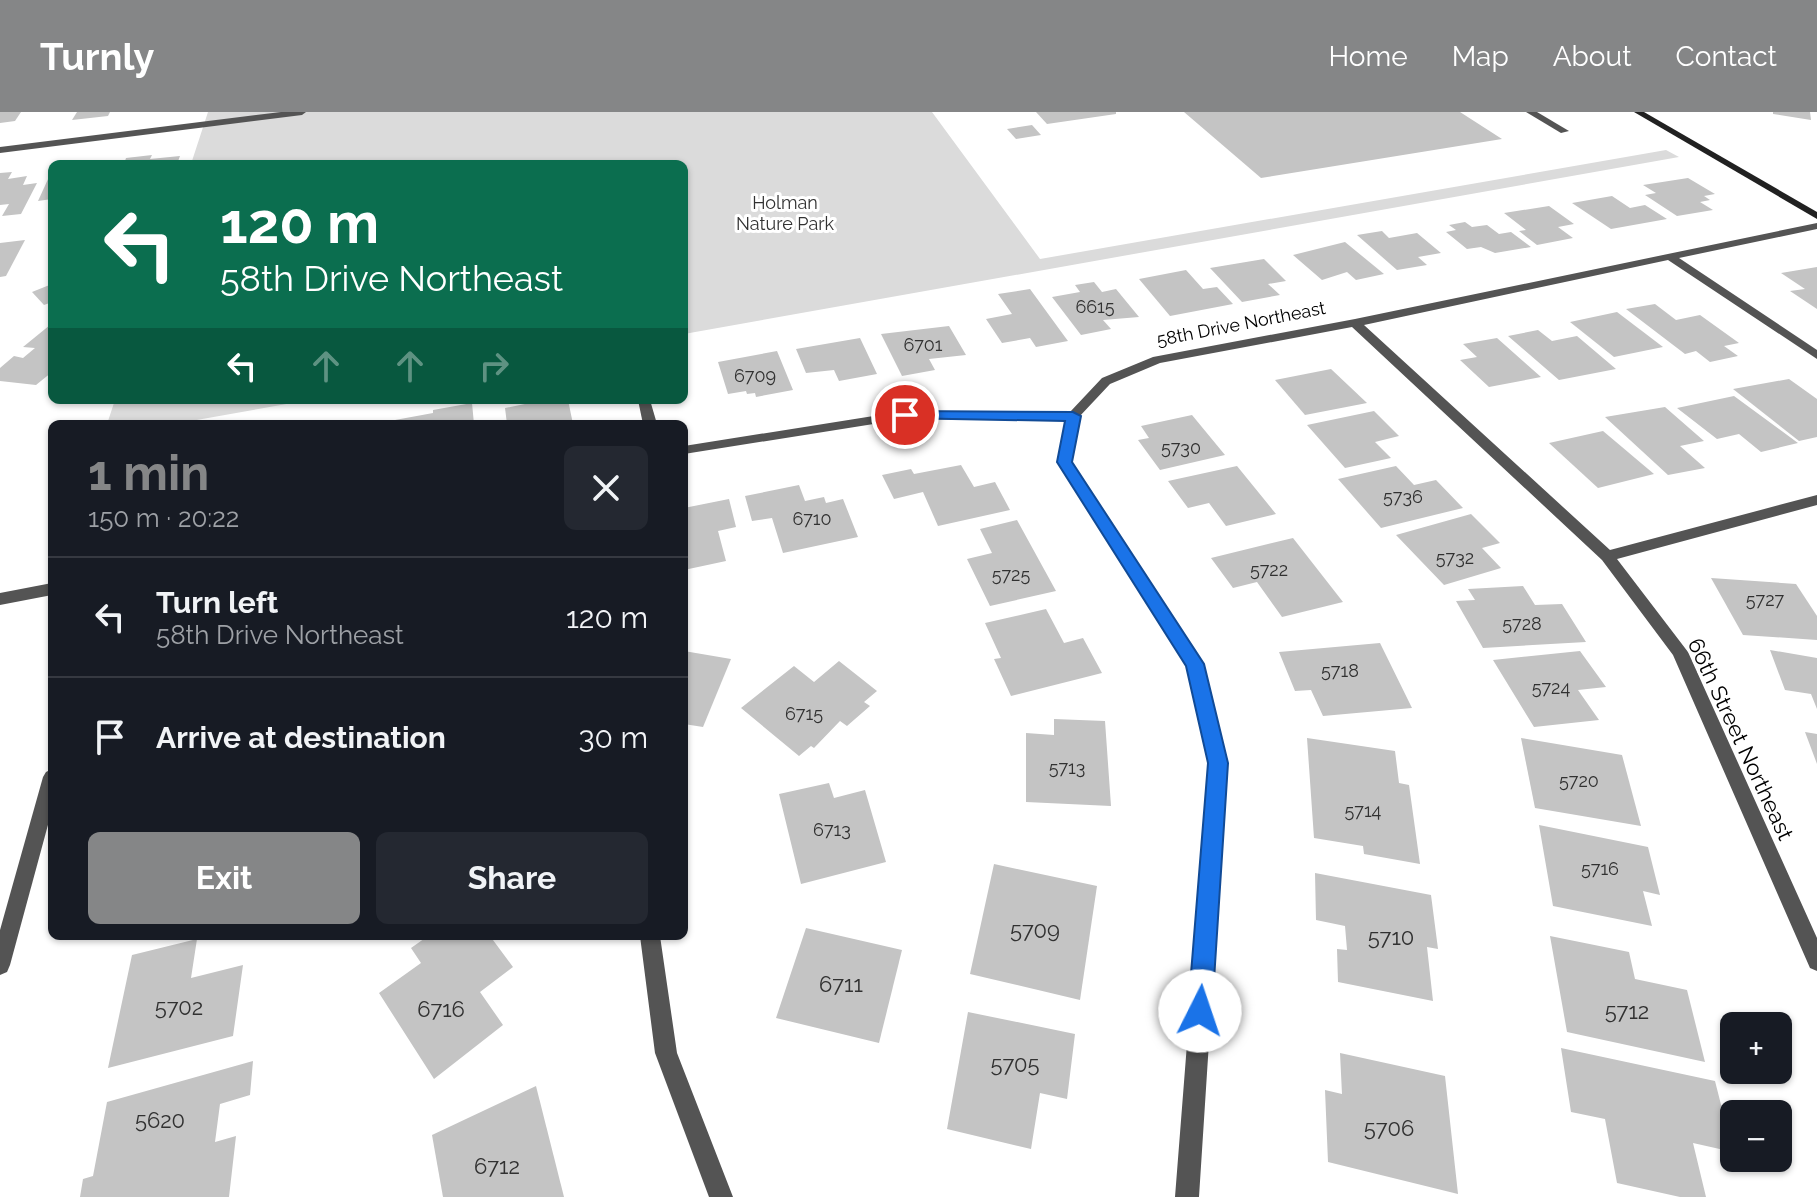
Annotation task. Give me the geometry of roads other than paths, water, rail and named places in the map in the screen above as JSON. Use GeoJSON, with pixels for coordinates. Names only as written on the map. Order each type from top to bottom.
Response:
{"type":"FeatureCollection","features":[{"type":"Feature","properties":{"kind":"main road"},"geometry":{"type":"LineString","coordinates":[[1638,112],[1817,216]]}},
{"type":"Feature","properties":{"kind":"street"},"geometry":{"type":"LineString","coordinates":[[0,150],[302,112]]}},
{"type":"Feature","properties":{"kind":"street"},"geometry":{"type":"LineString","coordinates":[[1530,112],[1564,131]]}},
{"type":"Feature","properties":{"kind":"street","name":"58th Drive Northeast"},"geometry":{"type":"LineString","coordinates":[[1073,416],[1106,381],[1157,360],[1355,323],[1817,226]]}},
{"type":"Feature","properties":{"kind":"street"},"geometry":{"type":"LineString","coordinates":[[1672,258],[1817,355]]}},
{"type":"Feature","properties":{"kind":"street","name":"66th Street Northeast"},"geometry":{"type":"LineString","coordinates":[[1355,323],[1607,556],[1680,652],[1817,961]]}},
{"type":"Feature","properties":{"kind":"street"},"geometry":{"type":"LineString","coordinates":[[688,449],[905,415],[1073,416],[1065,462],[1195,664],[1218,763],[1187,1197]]}},
{"type":"Feature","properties":{"kind":"street"},"geometry":{"type":"LineString","coordinates":[[1607,556],[1817,500]]}},
{"type":"Feature","properties":{"kind":"street"},"geometry":{"type":"LineString","coordinates":[[0,599],[48,590]]}},
{"type":"Feature","properties":{"kind":"street"},"geometry":{"type":"LineString","coordinates":[[0,965],[48,791]]}},
{"type":"Feature","properties":{"kind":"street"},"geometry":{"type":"LineString","coordinates":[[651,940],[666,1053],[721,1197]]}},
{"type":"Feature","properties":{"kind":"park label","name":"Holman Nature Park"},"geometry":{"type":"Point","coordinates":[785,213]}}]}
